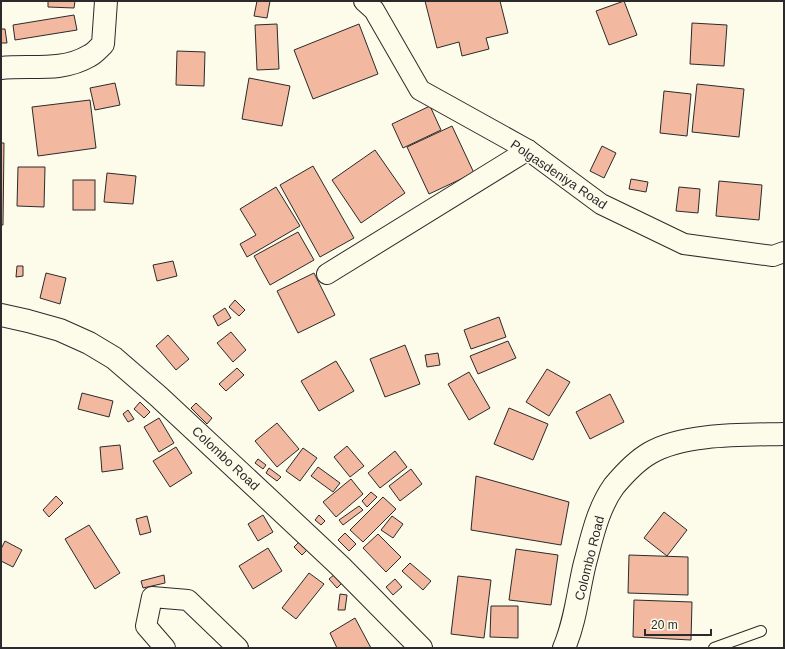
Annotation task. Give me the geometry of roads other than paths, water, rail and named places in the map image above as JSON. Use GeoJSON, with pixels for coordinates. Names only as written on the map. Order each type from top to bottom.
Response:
{"type":"FeatureCollection","features":[{"type":"Feature","properties":{"kind":"main road"},"geometry":{"type":"LineString","coordinates":[[1,68],[55,67],[75,63],[91,56],[103,44],[106,1]]}},
{"type":"Feature","properties":{"kind":"main road","name":"Colombo Road"},"geometry":{"type":"LineString","coordinates":[[1,315],[60,330],[89,343],[119,362],[199,433],[317,545],[421,648]]}},
{"type":"Feature","properties":{"kind":"main road","name":"Colombo Road"},"geometry":{"type":"LineString","coordinates":[[564,648],[570,635],[585,565],[598,518],[614,487],[638,461],[667,446],[683,442],[725,436],[784,434]]}},
{"type":"Feature","properties":{"kind":"street","name":"Polgasdeniya Road"},"geometry":{"type":"LineString","coordinates":[[364,1],[374,10],[420,90],[528,150],[601,204],[684,244],[773,256],[784,252]]}},
{"type":"Feature","properties":{"kind":"street"},"geometry":{"type":"LineString","coordinates":[[327,274],[528,150]]}},
{"type":"Feature","properties":{"kind":"street"},"geometry":{"type":"LineString","coordinates":[[165,648],[146,626],[152,597],[188,600],[238,648]]}},
{"type":"Feature","properties":{"kind":"lane"},"geometry":{"type":"LineString","coordinates":[[714,648],[761,632]]}}]}
